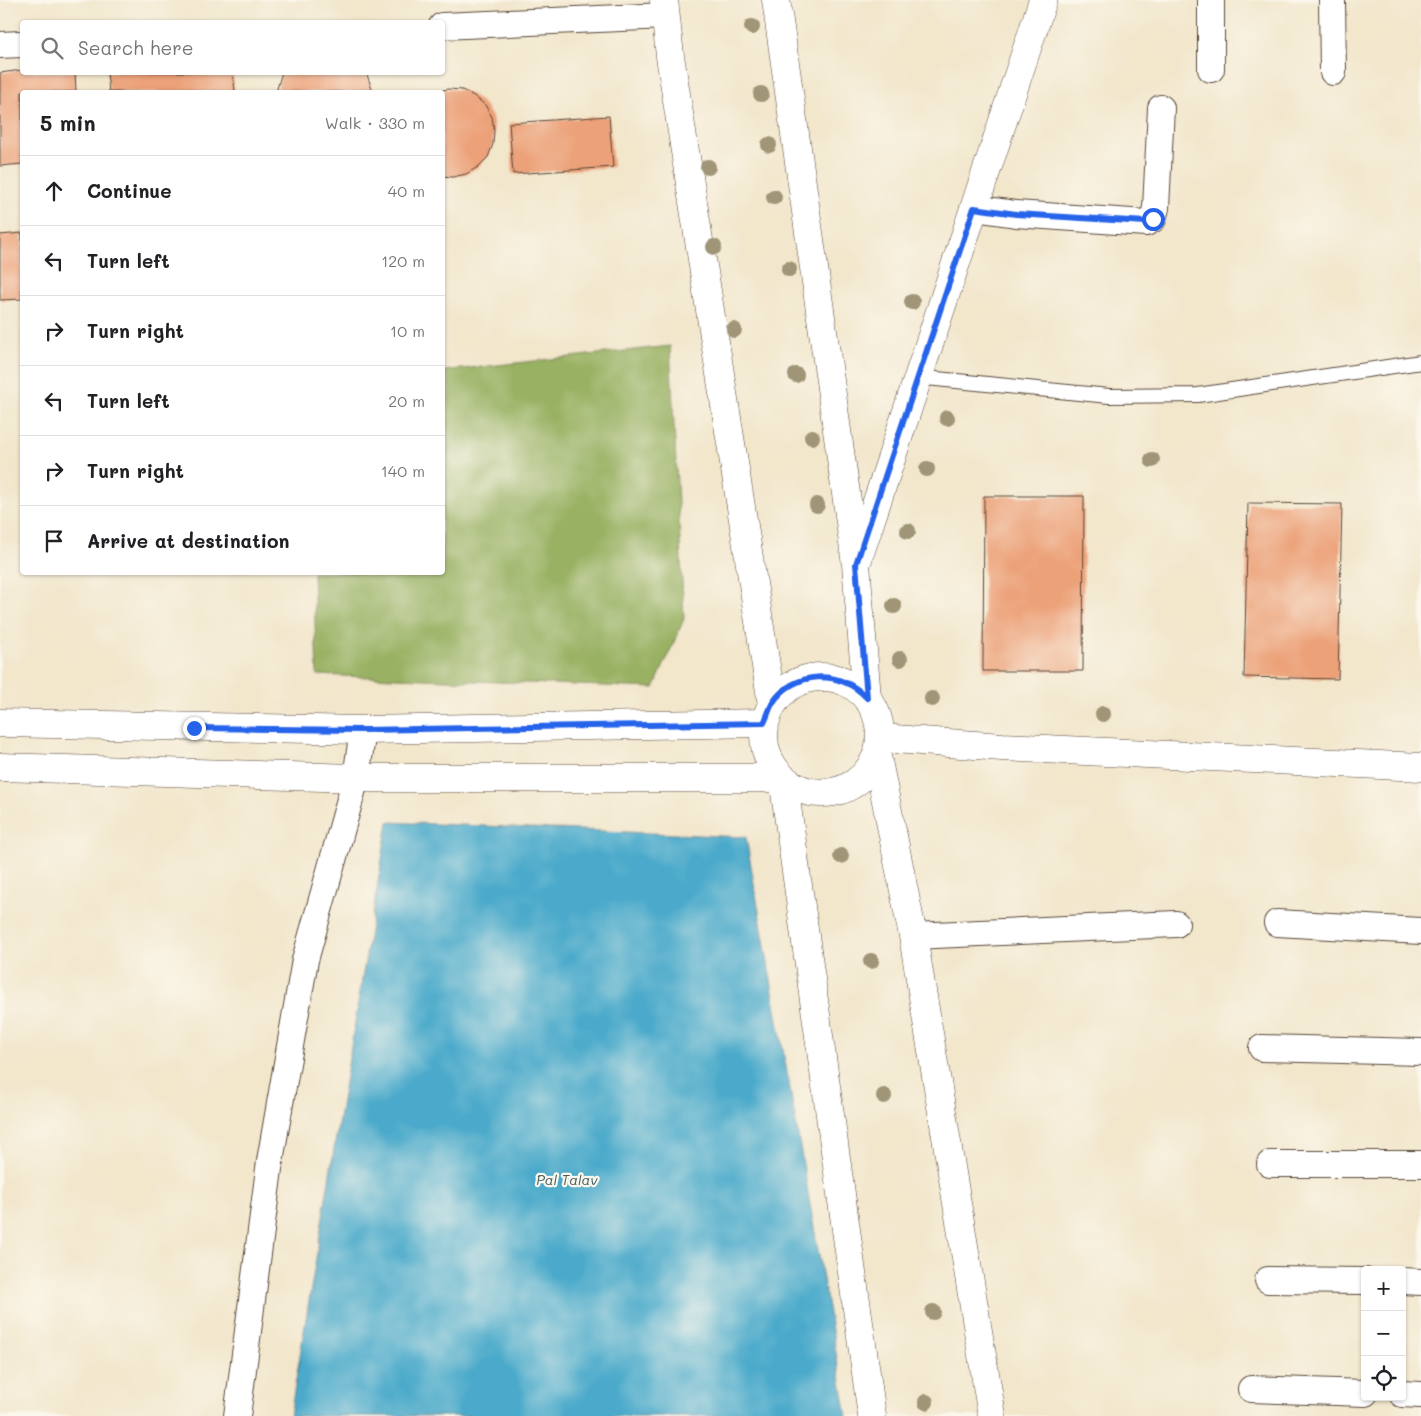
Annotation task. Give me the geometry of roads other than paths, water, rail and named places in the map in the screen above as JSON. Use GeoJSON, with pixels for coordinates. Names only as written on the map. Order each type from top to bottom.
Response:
{"type":"FeatureCollection","features":[{"type":"Feature","properties":{"kind":"street"},"geometry":{"type":"LineString","coordinates":[[776,0],[856,564],[867,698]]}},
{"type":"Feature","properties":{"kind":"street"},"geometry":{"type":"LineString","coordinates":[[856,564],[916,377],[1043,0]]}},
{"type":"Feature","properties":{"kind":"street"},"geometry":{"type":"LineString","coordinates":[[1211,0],[1211,69]]}},
{"type":"Feature","properties":{"kind":"street"},"geometry":{"type":"LineString","coordinates":[[1332,0],[1334,72]]}},
{"type":"Feature","properties":{"kind":"street"},"geometry":{"type":"LineString","coordinates":[[445,26],[665,8],[768,714],[764,743],[770,762],[782,778],[800,789],[818,793],[836,791],[853,784],[867,772],[879,747]]}},
{"type":"Feature","properties":{"kind":"street"},"geometry":{"type":"LineString","coordinates":[[0,45],[20,44]]}},
{"type":"Feature","properties":{"kind":"street"},"geometry":{"type":"LineString","coordinates":[[974,208],[1016,214],[1146,222],[1153,219],[1161,108]]}},
{"type":"Feature","properties":{"kind":"street"},"geometry":{"type":"LineString","coordinates":[[768,714],[785,689],[803,679],[822,676],[842,680],[859,689],[867,698],[879,720],[879,747],[913,936],[992,1416]]}},
{"type":"Feature","properties":{"kind":"street"},"geometry":{"type":"LineString","coordinates":[[0,723],[363,730],[768,714]]}},
{"type":"Feature","properties":{"kind":"street"},"geometry":{"type":"LineString","coordinates":[[238,1416],[270,1161],[305,960],[356,778],[363,730]]}},
{"type":"Feature","properties":{"kind":"street"},"geometry":{"type":"LineString","coordinates":[[879,747],[1002,747],[1421,767]]}},
{"type":"Feature","properties":{"kind":"street"},"geometry":{"type":"LineString","coordinates":[[0,767],[356,778],[782,778]]}},
{"type":"Feature","properties":{"kind":"street"},"geometry":{"type":"LineString","coordinates":[[782,778],[872,1416]]}},
{"type":"Feature","properties":{"kind":"street"},"geometry":{"type":"LineString","coordinates":[[1276,923],[1421,930]]}},
{"type":"Feature","properties":{"kind":"street"},"geometry":{"type":"LineString","coordinates":[[913,936],[1176,924]]}},
{"type":"Feature","properties":{"kind":"street"},"geometry":{"type":"LineString","coordinates":[[1262,1048],[1421,1052]]}},
{"type":"Feature","properties":{"kind":"street"},"geometry":{"type":"LineString","coordinates":[[1270,1164],[1421,1164]]}},
{"type":"Feature","properties":{"kind":"street"},"geometry":{"type":"LineString","coordinates":[[1268,1280],[1361,1281]]}},
{"type":"Feature","properties":{"kind":"street"},"geometry":{"type":"LineString","coordinates":[[1406,1281],[1421,1282]]}},
{"type":"Feature","properties":{"kind":"street"},"geometry":{"type":"LineString","coordinates":[[1251,1389],[1361,1393]]}},
{"type":"Feature","properties":{"kind":"street"},"geometry":{"type":"LineString","coordinates":[[1406,1394],[1421,1395]]}},
{"type":"Feature","properties":{"kind":"lane"},"geometry":{"type":"LineString","coordinates":[[916,377],[1109,396],[1198,395],[1421,362]]}},
{"type":"Feature","properties":{"kind":"water","name":"Pal Talav"},"geometry":{"type":"Polygon","coordinates":[[[388,822],[746,837],[847,1416],[290,1416],[388,822]]]}}]}
